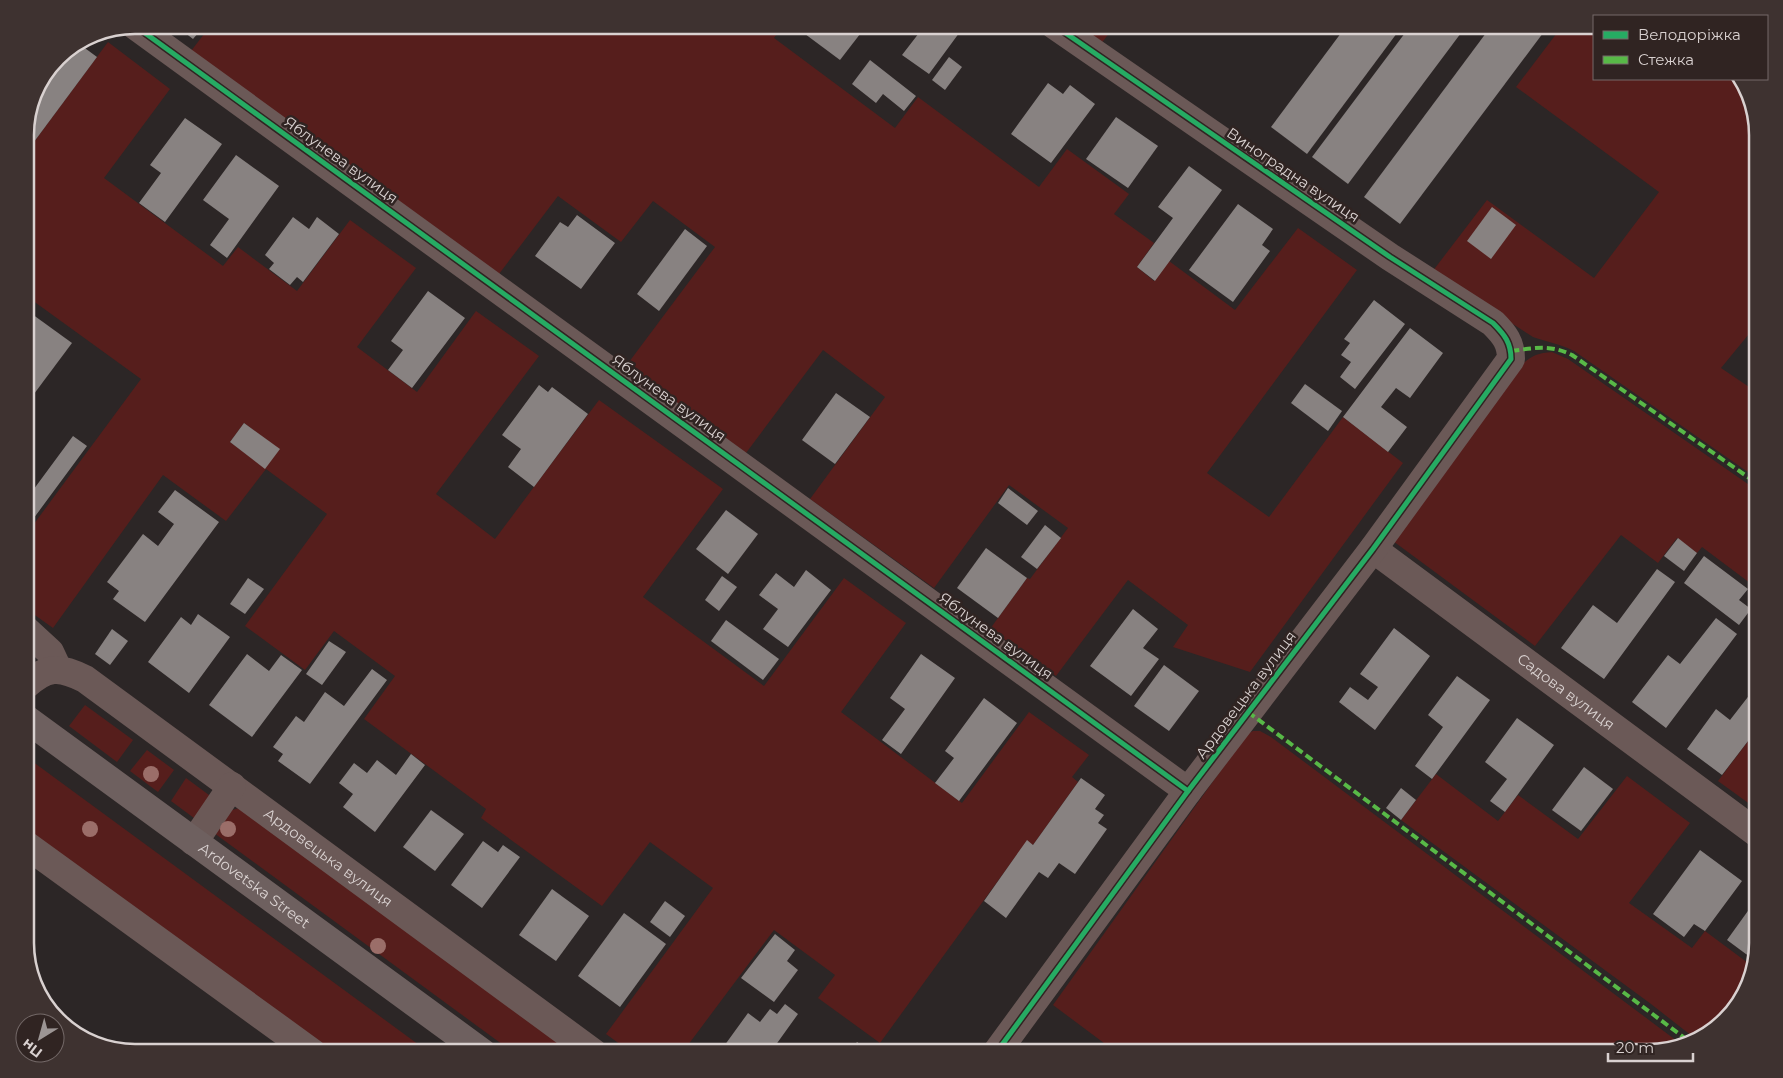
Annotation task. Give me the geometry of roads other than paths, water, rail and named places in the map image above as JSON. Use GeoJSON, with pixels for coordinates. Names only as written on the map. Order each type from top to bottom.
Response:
{"type":"FeatureCollection","features":[{"type":"Feature","properties":{"kind":"highway","name":"Ardovetska Street"},"geometry":{"type":"LineString","coordinates":[[34,725],[470,1044]]}},
{"type":"Feature","properties":{"kind":"street","name":"Яблунева вулиця"},"geometry":{"type":"LineString","coordinates":[[146,34],[1188,791]]}},
{"type":"Feature","properties":{"kind":"street","name":"Виноградна вулиця"},"geometry":{"type":"LineString","coordinates":[[1067,34],[1358,234],[1493,324],[1507,337],[1511,351]]}},
{"type":"Feature","properties":{"kind":"street","name":"Ардовецька вулиця"},"geometry":{"type":"LineString","coordinates":[[1003,1044],[1188,791],[1373,549],[1505,369],[1511,359],[1511,351]]}},
{"type":"Feature","properties":{"kind":"street","name":"Садова вулиця"},"geometry":{"type":"LineString","coordinates":[[1373,549],[1749,827]]}},
{"type":"Feature","properties":{"kind":"street"},"geometry":{"type":"LineString","coordinates":[[34,637],[50,652],[58,669],[46,671],[34,678]]}},
{"type":"Feature","properties":{"kind":"street","name":"Ардовецька вулиця"},"geometry":{"type":"LineString","coordinates":[[58,669],[71,672],[85,679],[582,1044]]}},
{"type":"Feature","properties":{"kind":"street"},"geometry":{"type":"LineString","coordinates":[[194,842],[232,786]]}},
{"type":"Feature","properties":{"kind":"street"},"geometry":{"type":"LineString","coordinates":[[34,851],[301,1044]]}}]}
